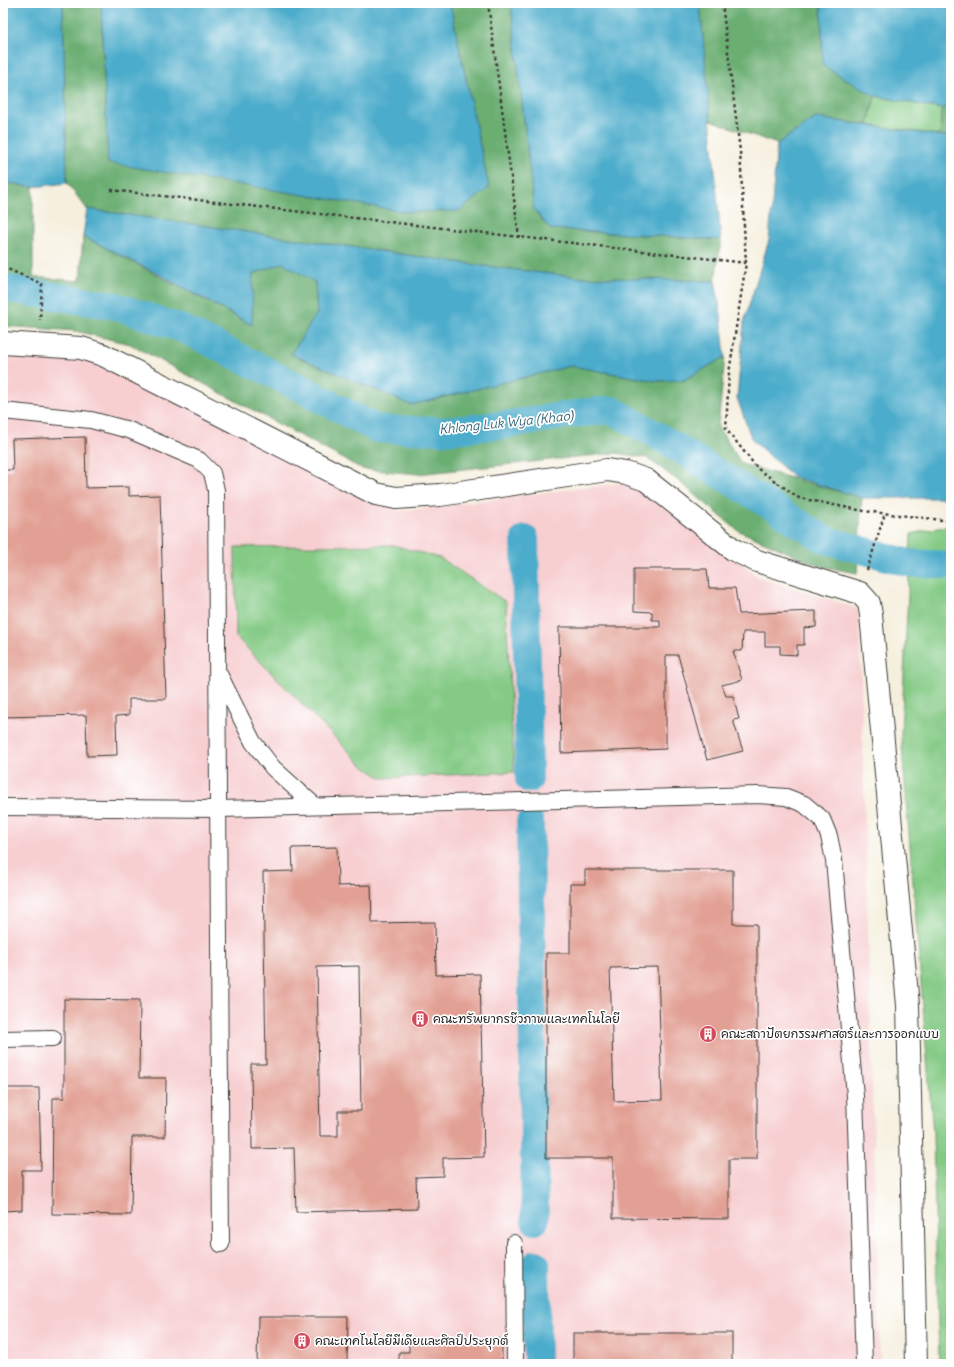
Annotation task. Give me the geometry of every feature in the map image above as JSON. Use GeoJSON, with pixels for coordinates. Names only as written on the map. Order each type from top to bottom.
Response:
{"type":"FeatureCollection","features":[{"type":"Feature","properties":{"kind":"street"},"geometry":{"type":"LineString","coordinates":[[3,343],[80,348],[103,355],[376,494],[396,498],[440,495],[607,470],[626,473],[646,480],[734,550],[757,561],[860,593],[869,603],[908,1005],[916,1364]]}},
{"type":"Feature","properties":{"kind":"lane"},"geometry":{"type":"LineString","coordinates":[[3,411],[90,420],[129,430],[199,460],[212,473],[216,490],[222,1244]]}},
{"type":"Feature","properties":{"kind":"lane"},"geometry":{"type":"LineString","coordinates":[[218,671],[253,742],[273,768],[315,806]]}},
{"type":"Feature","properties":{"kind":"lane"},"geometry":{"type":"LineString","coordinates":[[3,807],[218,809],[758,795],[786,797],[804,804],[822,818],[829,836],[834,860],[855,1096],[864,1364]]}},
{"type":"Feature","properties":{"kind":"lane"},"geometry":{"type":"LineString","coordinates":[[3,1039],[53,1038]]}},
{"type":"Feature","properties":{"kind":"lane"},"geometry":{"type":"LineString","coordinates":[[514,1242],[515,1364]]}},
{"type":"Feature","properties":{"kind":"path"},"geometry":{"type":"LineString","coordinates":[[488,3],[519,237]]}},
{"type":"Feature","properties":{"kind":"path"},"geometry":{"type":"LineString","coordinates":[[722,3],[740,151],[746,264],[729,373],[726,429],[758,469],[799,498],[864,511],[951,521]]}},
{"type":"Feature","properties":{"kind":"path"},"geometry":{"type":"LineString","coordinates":[[112,190],[746,264]]}},
{"type":"Feature","properties":{"kind":"path"},"geometry":{"type":"LineString","coordinates":[[3,267],[42,284],[38,345]]}},
{"type":"Feature","properties":{"kind":"path"},"geometry":{"type":"LineString","coordinates":[[865,576],[885,514]]}},
{"type":"Feature","properties":{"kind":"shaded area"},"geometry":{"type":"Polygon","coordinates":[[[3,348],[79,351],[400,511],[634,481],[759,577],[859,609],[880,1364],[3,1364],[3,348]]]}},
{"type":"Feature","properties":{"kind":"green space"},"geometry":{"type":"Polygon","coordinates":[[[63,3],[101,3],[108,163],[489,188],[450,3],[511,3],[534,210],[550,229],[721,240],[715,281],[578,277],[484,266],[87,209],[67,183],[63,3]]]}},
{"type":"Feature","properties":{"kind":"green space"},"geometry":{"type":"Polygon","coordinates":[[[700,3],[821,3],[823,66],[875,96],[868,125],[816,118],[777,144],[710,120],[700,3]]]}},
{"type":"Feature","properties":{"kind":"green space"},"geometry":{"type":"Polygon","coordinates":[[[875,96],[942,109],[940,135],[868,125],[875,96]]]}},
{"type":"Feature","properties":{"kind":"green space"},"geometry":{"type":"Polygon","coordinates":[[[951,104],[951,137],[940,135],[942,109],[951,104]]]}},
{"type":"Feature","properties":{"kind":"green space"},"geometry":{"type":"Polygon","coordinates":[[[3,182],[33,187],[33,277],[80,281],[83,236],[252,325],[252,274],[283,263],[315,282],[317,313],[291,354],[411,405],[571,366],[656,381],[684,380],[725,357],[718,427],[742,464],[862,498],[857,573],[819,566],[737,530],[680,482],[647,458],[616,453],[418,474],[362,469],[130,344],[75,331],[3,326],[3,182]]]}},
{"type":"Feature","properties":{"kind":"green space"},"geometry":{"type":"Polygon","coordinates":[[[951,525],[951,901],[949,909],[951,913],[951,1364],[939,1364],[933,1133],[901,734],[911,534],[951,525]]]}},
{"type":"Feature","properties":{"kind":"green space"},"geometry":{"type":"Polygon","coordinates":[[[393,545],[440,558],[506,602],[514,772],[382,778],[363,766],[236,637],[235,547],[393,545]]]}},
{"type":"Feature","properties":{"kind":"water"},"geometry":{"type":"Polygon","coordinates":[[[3,3],[63,3],[67,183],[33,187],[3,182],[3,3]]]}},
{"type":"Feature","properties":{"kind":"water"},"geometry":{"type":"Polygon","coordinates":[[[101,3],[450,3],[489,188],[459,211],[407,212],[108,163],[101,3]]]}},
{"type":"Feature","properties":{"kind":"water"},"geometry":{"type":"Polygon","coordinates":[[[511,3],[700,3],[721,240],[550,229],[534,210],[511,3]]]}},
{"type":"Feature","properties":{"kind":"water"},"geometry":{"type":"Polygon","coordinates":[[[821,3],[951,3],[951,104],[942,109],[875,96],[823,66],[821,3]]]}},
{"type":"Feature","properties":{"kind":"water"},"geometry":{"type":"Polygon","coordinates":[[[816,118],[951,137],[951,498],[862,498],[794,477],[752,440],[737,398],[744,322],[769,240],[777,144],[816,118]]]}},
{"type":"Feature","properties":{"kind":"water"},"geometry":{"type":"Polygon","coordinates":[[[87,209],[484,266],[578,277],[715,281],[721,315],[725,357],[684,380],[656,381],[571,366],[411,405],[291,354],[317,313],[315,282],[283,263],[253,274],[252,325],[160,275],[83,236],[87,209]]]}},
{"type":"Feature","properties":{"kind":"building"},"geometry":{"type":"Polygon","coordinates":[[[85,437],[86,488],[129,487],[129,496],[160,495],[166,699],[129,699],[129,715],[116,716],[117,755],[87,756],[86,715],[3,717],[3,470],[13,470],[12,439],[85,437]]]}},
{"type":"Feature","properties":{"kind":"building"},"geometry":{"type":"Polygon","coordinates":[[[634,569],[707,569],[709,588],[735,588],[739,614],[816,611],[816,627],[804,628],[804,645],[797,645],[797,655],[780,654],[780,646],[765,646],[765,632],[743,632],[742,651],[733,651],[742,680],[722,685],[726,696],[733,696],[739,719],[733,720],[743,751],[707,760],[678,655],[666,655],[666,749],[561,753],[559,627],[660,627],[660,620],[652,620],[652,612],[634,611],[634,569]]]}},
{"type":"Feature","properties":{"kind":"building","name":"คณะทรัพยากรชีวภาพและเทคโนโลยี"},"geometry":{"type":"Polygon","coordinates":[[[337,847],[338,886],[371,885],[372,923],[435,922],[436,975],[480,974],[484,1157],[443,1158],[443,1176],[416,1177],[417,1209],[296,1212],[294,1148],[252,1149],[251,1064],[266,1064],[263,872],[293,871],[292,848],[337,847]],[[359,966],[317,967],[320,1136],[338,1136],[338,1111],[361,1111],[359,966]]]}},
{"type":"Feature","properties":{"kind":"building","name":"คณะสถาปัตยกรรมศาสตร์และการออกแบบ"},"geometry":{"type":"Polygon","coordinates":[[[585,870],[733,870],[733,924],[757,924],[757,1159],[729,1159],[729,1219],[613,1218],[613,1158],[546,1158],[546,953],[570,953],[570,884],[585,884],[585,870]],[[658,967],[610,968],[614,1101],[662,1100],[658,967]]]}},
{"type":"Feature","properties":{"kind":"building"},"geometry":{"type":"Polygon","coordinates":[[[64,999],[140,1000],[139,1078],[166,1078],[165,1137],[132,1137],[131,1215],[52,1214],[53,1098],[64,1098],[64,999]]]}},
{"type":"Feature","properties":{"kind":"building"},"geometry":{"type":"Polygon","coordinates":[[[3,1088],[39,1088],[41,1170],[22,1170],[22,1210],[3,1211],[3,1088]]]}},
{"type":"Feature","properties":{"kind":"building","name":"คณะเทคโนโลยีมีเดียและศิลป์ประยุกต์"},"geometry":{"type":"Polygon","coordinates":[[[258,1317],[348,1317],[347,1364],[257,1364],[258,1317]]]}},
{"type":"Feature","properties":{"kind":"building"},"geometry":{"type":"Polygon","coordinates":[[[573,1333],[732,1333],[732,1364],[573,1364],[573,1333]]]}},
{"type":"Feature","properties":{"kind":"building","name":"คณะเทคโนโลยีมีเดียและศิลป์ประยุกต์"},"geometry":{"type":"Polygon","coordinates":[[[409,1338],[502,1339],[502,1364],[399,1364],[399,1352],[409,1352],[409,1338]]]}},
{"type":"Feature","properties":{"kind":"waterway","name":"Khlong Luk Wya (Khao)"},"geometry":{"type":"LineString","coordinates":[[3,288],[116,306],[183,329],[299,387],[377,429],[444,431],[510,424],[580,413],[612,410],[658,436],[826,540],[909,563],[951,565]]}},
{"type":"Feature","properties":{"kind":"waterway"},"geometry":{"type":"LineString","coordinates":[[525,539],[529,779]]}},
{"type":"Feature","properties":{"kind":"waterway"},"geometry":{"type":"LineString","coordinates":[[530,822],[535,1221]]}},
{"type":"Feature","properties":{"kind":"waterway"},"geometry":{"type":"LineString","coordinates":[[536,1264],[537,1364]]}},
{"type":"Feature","properties":{"kind":"place","name":"คณะทรัพยากรชีวภาพและเทคโนโลยี"},"geometry":{"type":"Point","coordinates":[420,1019]}},
{"type":"Feature","properties":{"kind":"place","name":"คณะสถาปัตยกรรมศาสตร์และการออกแบบ"},"geometry":{"type":"Point","coordinates":[708,1034]}},
{"type":"Feature","properties":{"kind":"place","name":"คณะเทคโนโลยีมีเดียและศิลป์ประยุกต์"},"geometry":{"type":"Point","coordinates":[302,1341]}}]}
